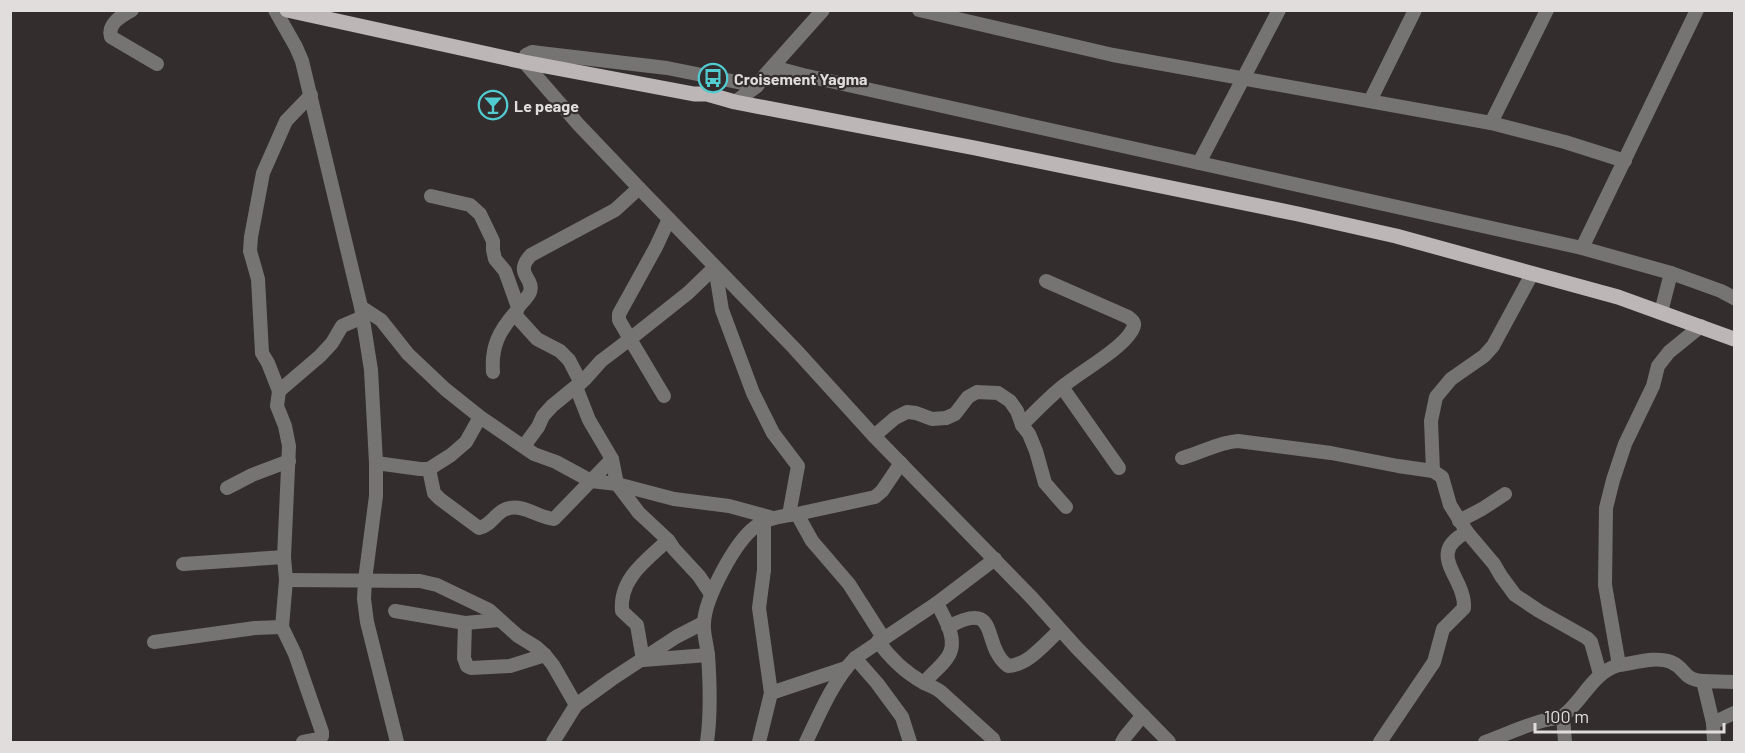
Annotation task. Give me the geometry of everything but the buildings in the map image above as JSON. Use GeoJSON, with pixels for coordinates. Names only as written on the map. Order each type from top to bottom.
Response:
{"type":"FeatureCollection","features":[{"type":"Feature","properties":{"kind":"main road"},"geometry":{"type":"LineString","coordinates":[[287,10],[337,16],[524,62],[694,94],[707,94],[735,102],[975,148],[1396,236],[1618,297],[1734,339]]}},
{"type":"Feature","properties":{"kind":"street"},"geometry":{"type":"LineString","coordinates":[[132,10],[111,25],[109,30],[111,37],[157,64]]}},
{"type":"Feature","properties":{"kind":"street"},"geometry":{"type":"LineString","coordinates":[[275,10],[302,62],[362,312],[371,370],[376,463],[376,496],[364,599],[367,621],[397,742]]}},
{"type":"Feature","properties":{"kind":"street"},"geometry":{"type":"LineString","coordinates":[[735,102],[757,86],[823,10]]}},
{"type":"Feature","properties":{"kind":"street"},"geometry":{"type":"LineString","coordinates":[[919,10],[977,16],[1113,55],[1491,123],[1565,142],[1625,161]]}},
{"type":"Feature","properties":{"kind":"street"},"geometry":{"type":"LineString","coordinates":[[1199,164],[1280,10]]}},
{"type":"Feature","properties":{"kind":"street"},"geometry":{"type":"LineString","coordinates":[[1370,101],[1415,10]]}},
{"type":"Feature","properties":{"kind":"street"},"geometry":{"type":"LineString","coordinates":[[1491,123],[1547,10]]}},
{"type":"Feature","properties":{"kind":"street"},"geometry":{"type":"LineString","coordinates":[[1582,248],[1697,10]]}},
{"type":"Feature","properties":{"kind":"street"},"geometry":{"type":"LineString","coordinates":[[757,86],[667,68],[532,52],[526,55],[524,62],[578,124],[1169,742]]}},
{"type":"Feature","properties":{"kind":"street"},"geometry":{"type":"LineString","coordinates":[[773,67],[1582,248],[1671,273],[1734,298]]}},
{"type":"Feature","properties":{"kind":"street"},"geometry":{"type":"LineString","coordinates":[[303,742],[319,739],[322,732],[296,654],[282,627],[286,580],[284,557],[289,446],[277,406],[279,391],[262,353],[258,279],[250,251],[262,173],[286,121],[310,95]]}},
{"type":"Feature","properties":{"kind":"street"},"geometry":{"type":"LineString","coordinates":[[493,372],[492,360],[496,340],[505,324],[530,294],[531,288],[523,267],[525,262],[531,255],[615,210],[639,188]]}},
{"type":"Feature","properties":{"kind":"street"},"geometry":{"type":"LineString","coordinates":[[431,196],[470,205],[480,214],[493,241],[495,259],[505,271],[517,317],[537,339],[560,351],[569,360],[589,420],[612,459],[616,484],[639,513],[668,540],[699,576],[711,594]]}},
{"type":"Feature","properties":{"kind":"street"},"geometry":{"type":"LineString","coordinates":[[664,396],[619,320],[619,314],[669,219]]}},
{"type":"Feature","properties":{"kind":"street"},"geometry":{"type":"LineString","coordinates":[[524,446],[552,406],[578,385],[601,361],[688,293],[714,267]]}},
{"type":"Feature","properties":{"kind":"street"},"geometry":{"type":"LineString","coordinates":[[714,267],[722,310],[753,393],[773,433],[798,466],[793,514],[812,541],[849,584],[888,656],[924,683],[941,692],[994,742]]}},
{"type":"Feature","properties":{"kind":"street"},"geometry":{"type":"LineString","coordinates":[[1661,312],[1671,273]]}},
{"type":"Feature","properties":{"kind":"street"},"geometry":{"type":"LineString","coordinates":[[1433,471],[1431,421],[1436,397],[1451,379],[1484,356],[1493,346],[1532,274]]}},
{"type":"Feature","properties":{"kind":"street"},"geometry":{"type":"LineString","coordinates":[[1022,425],[1062,387],[1130,335],[1135,325],[1128,317],[1046,281]]}},
{"type":"Feature","properties":{"kind":"street"},"geometry":{"type":"LineString","coordinates":[[279,391],[320,356],[332,343],[342,326],[362,312]]}},
{"type":"Feature","properties":{"kind":"street"},"geometry":{"type":"LineString","coordinates":[[362,312],[381,320],[408,354],[430,376],[480,417],[534,454],[556,462],[591,481],[616,484],[674,499],[729,506],[769,520]]}},
{"type":"Feature","properties":{"kind":"street"},"geometry":{"type":"LineString","coordinates":[[1619,665],[1605,585],[1606,508],[1626,444],[1653,386],[1658,366],[1669,352],[1701,326]]}},
{"type":"Feature","properties":{"kind":"street"},"geometry":{"type":"LineString","coordinates":[[1062,387],[1119,468]]}},
{"type":"Feature","properties":{"kind":"street"},"geometry":{"type":"LineString","coordinates":[[874,436],[895,418],[907,412],[932,419],[946,418],[955,414],[968,397],[977,392],[998,393],[1017,411],[1022,425],[1029,434],[1045,483],[1066,507]]}},
{"type":"Feature","properties":{"kind":"street"},"geometry":{"type":"LineString","coordinates":[[376,463],[420,469],[429,468],[451,455],[466,442],[480,417]]}},
{"type":"Feature","properties":{"kind":"street"},"geometry":{"type":"LineString","coordinates":[[1182,458],[1199,454],[1227,442],[1238,441],[1331,453],[1433,471],[1442,477],[1450,505],[1463,526],[1515,595],[1587,638],[1591,642],[1600,674]]}},
{"type":"Feature","properties":{"kind":"street"},"geometry":{"type":"LineString","coordinates":[[429,468],[435,493],[478,528],[490,524],[506,509],[530,510],[554,519],[612,459]]}},
{"type":"Feature","properties":{"kind":"street"},"geometry":{"type":"LineString","coordinates":[[227,488],[252,475],[289,461]]}},
{"type":"Feature","properties":{"kind":"street"},"geometry":{"type":"LineString","coordinates":[[707,742],[708,656],[704,623],[711,594],[742,538],[756,526],[769,520],[875,497],[901,463]]}},
{"type":"Feature","properties":{"kind":"street"},"geometry":{"type":"LineString","coordinates":[[1380,742],[1434,662],[1443,629],[1464,608],[1464,599],[1448,562],[1447,552],[1453,540],[1473,515],[1505,494]]}},
{"type":"Feature","properties":{"kind":"street"},"geometry":{"type":"LineString","coordinates":[[759,742],[771,693],[759,608],[769,520]]}},
{"type":"Feature","properties":{"kind":"street"},"geometry":{"type":"LineString","coordinates":[[642,660],[637,625],[622,610],[621,597],[628,579],[668,540]]}},
{"type":"Feature","properties":{"kind":"street"},"geometry":{"type":"LineString","coordinates":[[183,564],[284,557]]}},
{"type":"Feature","properties":{"kind":"street"},"geometry":{"type":"LineString","coordinates":[[771,693],[851,663],[995,560]]}},
{"type":"Feature","properties":{"kind":"street"},"geometry":{"type":"LineString","coordinates":[[286,580],[420,581],[437,585],[489,609],[518,636],[536,647],[553,665],[576,705]]}},
{"type":"Feature","properties":{"kind":"street"},"geometry":{"type":"LineString","coordinates":[[924,683],[949,656],[952,638],[937,603]]}},
{"type":"Feature","properties":{"kind":"street"},"geometry":{"type":"LineString","coordinates":[[395,612],[465,623],[499,620]]}},
{"type":"Feature","properties":{"kind":"street"},"geometry":{"type":"LineString","coordinates":[[948,627],[963,619],[983,620],[988,627],[996,654],[1008,666],[1015,666],[1025,661],[1060,630]]}},
{"type":"Feature","properties":{"kind":"street"},"geometry":{"type":"LineString","coordinates":[[465,623],[464,658],[467,666],[471,668],[510,666],[545,655]]}},
{"type":"Feature","properties":{"kind":"street"},"geometry":{"type":"LineString","coordinates":[[553,742],[576,705],[676,637],[704,623]]}},
{"type":"Feature","properties":{"kind":"street"},"geometry":{"type":"LineString","coordinates":[[154,642],[255,628],[282,627]]}},
{"type":"Feature","properties":{"kind":"street"},"geometry":{"type":"LineString","coordinates":[[642,660],[708,656]]}},
{"type":"Feature","properties":{"kind":"street"},"geometry":{"type":"LineString","coordinates":[[1485,742],[1513,730],[1563,716],[1600,674],[1619,665],[1662,660],[1676,665],[1690,679],[1734,682]]}},
{"type":"Feature","properties":{"kind":"street"},"geometry":{"type":"LineString","coordinates":[[806,742],[827,698],[851,663]]}},
{"type":"Feature","properties":{"kind":"street"},"geometry":{"type":"LineString","coordinates":[[851,663],[877,682],[902,717],[910,742]]}},
{"type":"Feature","properties":{"kind":"street"},"geometry":{"type":"LineString","coordinates":[[1703,681],[1713,723],[1714,742]]}},
{"type":"Feature","properties":{"kind":"street"},"geometry":{"type":"LineString","coordinates":[[1713,723],[1734,713]]}},
{"type":"Feature","properties":{"kind":"street"},"geometry":{"type":"LineString","coordinates":[[1122,742],[1143,715]]}},
{"type":"Feature","properties":{"kind":"street"},"geometry":{"type":"LineString","coordinates":[[1563,716],[1565,742]]}},
{"type":"Feature","properties":{"kind":"place","name":"Croisement Yagma"},"geometry":{"type":"Point","coordinates":[713,78]}},
{"type":"Feature","properties":{"kind":"place","name":"Le peage"},"geometry":{"type":"Point","coordinates":[493,105]}}]}
